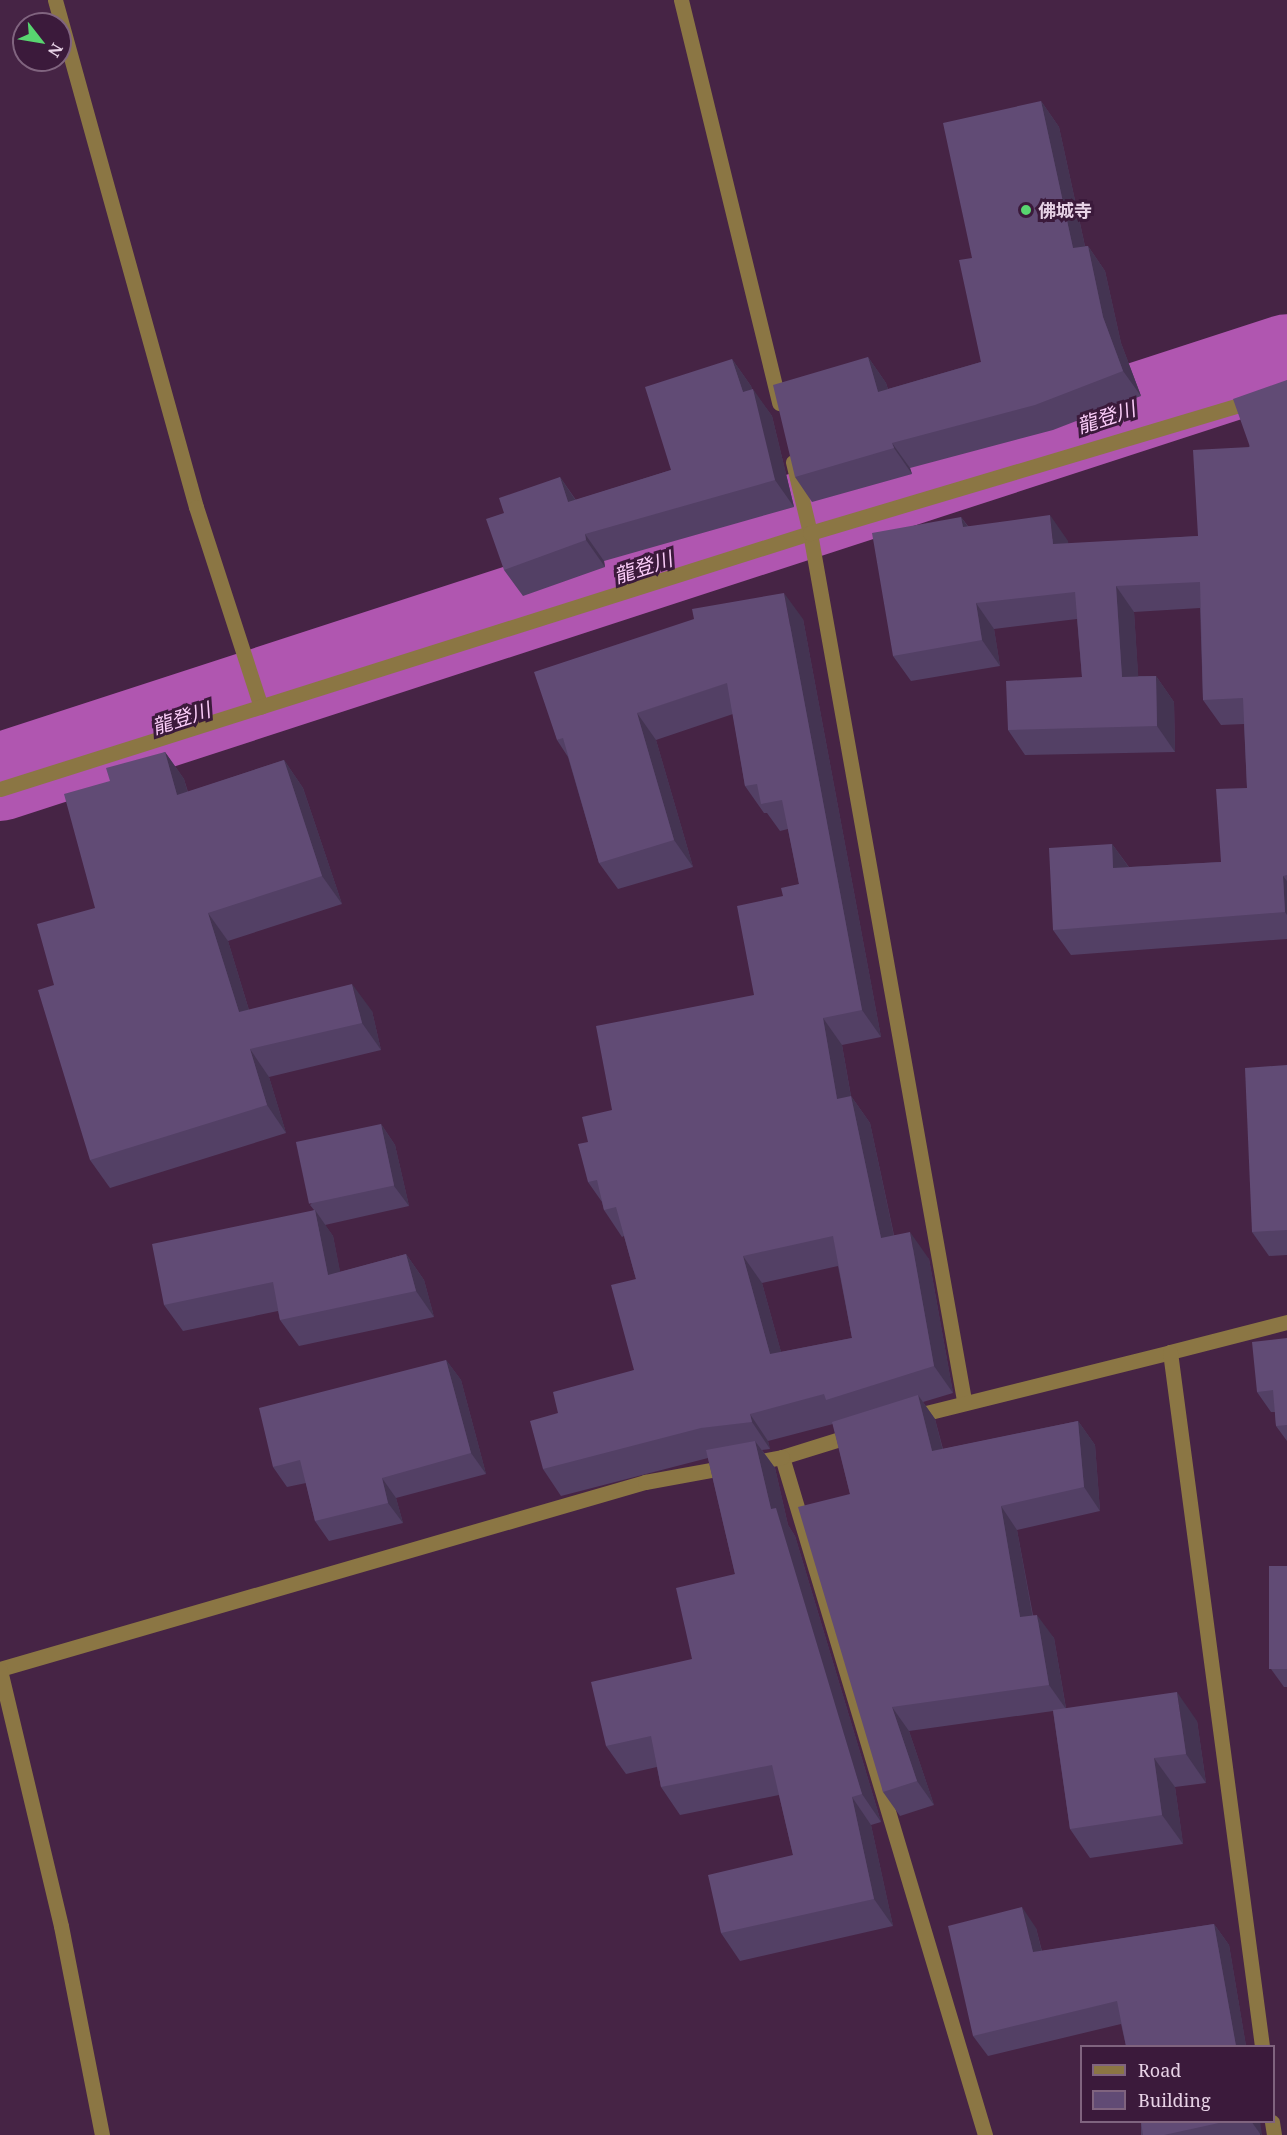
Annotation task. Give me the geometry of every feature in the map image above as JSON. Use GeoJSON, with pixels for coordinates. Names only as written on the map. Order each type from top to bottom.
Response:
{"type":"FeatureCollection","features":[{"type":"Feature","properties":{"kind":"street"},"geometry":{"type":"LineString","coordinates":[[55,0],[199,518],[260,705]]}},
{"type":"Feature","properties":{"kind":"street"},"geometry":{"type":"LineString","coordinates":[[681,0],[782,417]]}},
{"type":"Feature","properties":{"kind":"street"},"geometry":{"type":"LineString","coordinates":[[0,789],[810,533],[1287,391]]}},
{"type":"Feature","properties":{"kind":"street"},"geometry":{"type":"LineString","coordinates":[[788,440],[810,533],[964,1400]]}},
{"type":"Feature","properties":{"kind":"street"},"geometry":{"type":"LineString","coordinates":[[896,1421],[964,1400],[1287,1322]]}},
{"type":"Feature","properties":{"kind":"street"},"geometry":{"type":"LineString","coordinates":[[1170,1352],[1262,2045]]}},
{"type":"Feature","properties":{"kind":"street"},"geometry":{"type":"LineString","coordinates":[[102,2135],[61,1926],[0,1669],[645,1482],[782,1457],[873,1429]]}},
{"type":"Feature","properties":{"kind":"street"},"geometry":{"type":"LineString","coordinates":[[782,1457],[985,2135]]}},
{"type":"Feature","properties":{"kind":"building"},"geometry":{"type":"Polygon","coordinates":[[[1041,101],[1073,248],[1088,246],[1103,317],[1123,371],[1035,405],[892,443],[894,448],[795,477],[773,385],[868,357],[878,392],[981,362],[959,260],[972,258],[943,123],[1041,101]]]}},
{"type":"Feature","properties":{"kind":"building"},"geometry":{"type":"Polygon","coordinates":[[[732,359],[743,392],[753,389],[775,480],[585,534],[586,540],[504,570],[486,519],[504,513],[499,498],[560,477],[568,502],[671,470],[645,387],[732,359]]]}},
{"type":"Feature","properties":{"kind":"building"},"geometry":{"type":"Polygon","coordinates":[[[1287,380],[1287,875],[1283,876],[1285,912],[1053,930],[1049,848],[1112,844],[1113,868],[1221,862],[1216,789],[1247,788],[1243,698],[1203,700],[1200,582],[1116,586],[1122,677],[1156,676],[1157,726],[1008,730],[1006,681],[1082,677],[1075,592],[976,603],[982,640],[893,656],[872,533],[961,517],[963,527],[1050,515],[1053,544],[1198,536],[1193,450],[1250,447],[1233,399],[1287,380]]]}},
{"type":"Feature","properties":{"kind":"building"},"geometry":{"type":"Polygon","coordinates":[[[784,593],[862,1010],[823,1018],[837,1099],[851,1096],[881,1238],[910,1232],[934,1366],[826,1400],[824,1394],[750,1414],[752,1422],[701,1428],[543,1469],[530,1421],[558,1413],[553,1392],[634,1370],[611,1285],[636,1279],[616,1207],[604,1210],[597,1180],[588,1182],[578,1144],[588,1142],[582,1117],[612,1110],[596,1026],[754,995],[737,906],[783,896],[781,888],[799,884],[782,800],[761,804],[757,784],[745,786],[727,683],[637,713],[674,840],[599,863],[563,738],[557,740],[534,672],[694,619],[692,609],[784,593]],[[833,1236],[743,1256],[770,1354],[852,1338],[833,1236]]]}},
{"type":"Feature","properties":{"kind":"building"},"geometry":{"type":"Polygon","coordinates":[[[165,752],[177,795],[284,760],[322,876],[208,913],[239,1012],[352,984],[362,1023],[250,1049],[267,1105],[90,1160],[38,990],[54,985],[37,924],[95,908],[64,794],[110,781],[106,768],[165,752]]]}},
{"type":"Feature","properties":{"kind":"building"},"geometry":{"type":"Polygon","coordinates":[[[1287,1065],[1287,1230],[1252,1232],[1245,1068],[1287,1065]]]}},
{"type":"Feature","properties":{"kind":"building"},"geometry":{"type":"Polygon","coordinates":[[[381,1124],[394,1186],[309,1204],[296,1142],[381,1124]]]}},
{"type":"Feature","properties":{"kind":"building"},"geometry":{"type":"Polygon","coordinates":[[[315,1210],[328,1275],[406,1254],[416,1291],[280,1320],[273,1282],[164,1305],[152,1244],[315,1210]]]}},
{"type":"Feature","properties":{"kind":"building"},"geometry":{"type":"Polygon","coordinates":[[[1287,1338],[1287,1425],[1276,1426],[1273,1390],[1257,1392],[1252,1342],[1287,1338]]]}},
{"type":"Feature","properties":{"kind":"building"},"geometry":{"type":"Polygon","coordinates":[[[446,1360],[471,1453],[382,1478],[388,1503],[315,1521],[300,1460],[273,1467],[259,1408],[446,1360]]]}},
{"type":"Feature","properties":{"kind":"building"},"geometry":{"type":"Polygon","coordinates":[[[918,1395],[932,1451],[1078,1421],[1084,1487],[1001,1506],[1020,1617],[1037,1615],[1049,1685],[892,1707],[917,1781],[883,1792],[798,1507],[850,1494],[832,1422],[918,1395]]]}},
{"type":"Feature","properties":{"kind":"building"},"geometry":{"type":"Polygon","coordinates":[[[755,1441],[771,1509],[776,1508],[862,1794],[852,1797],[874,1899],[721,1933],[708,1875],[793,1855],[772,1765],[661,1787],[651,1736],[606,1746],[591,1682],[692,1659],[676,1588],[735,1574],[706,1450],[755,1441]]]}},
{"type":"Feature","properties":{"kind":"building"},"geometry":{"type":"Polygon","coordinates":[[[1269,1566],[1287,1566],[1287,1669],[1269,1669],[1269,1566]]]}},
{"type":"Feature","properties":{"kind":"building"},"geometry":{"type":"Polygon","coordinates":[[[1177,1692],[1186,1754],[1154,1758],[1162,1815],[1070,1829],[1053,1710],[1177,1692]]]}},
{"type":"Feature","properties":{"kind":"building"},"geometry":{"type":"Polygon","coordinates":[[[1022,1907],[1033,1952],[1214,1924],[1236,2045],[1126,2045],[1117,2001],[973,2036],[948,1926],[1022,1907]]]}},
{"type":"Feature","properties":{"kind":"building"},"geometry":{"type":"Polygon","coordinates":[[[1141,2123],[1219,2123],[1164,2135],[1143,2135],[1141,2123]]]}},
{"type":"Feature","properties":{"kind":"waterway","name":"龍登川"},"geometry":{"type":"LineString","coordinates":[[0,777],[1287,358]]}},
{"type":"Feature","properties":{"kind":"place","name":"佛城寺"},"geometry":{"type":"Point","coordinates":[1026,210]}}]}
